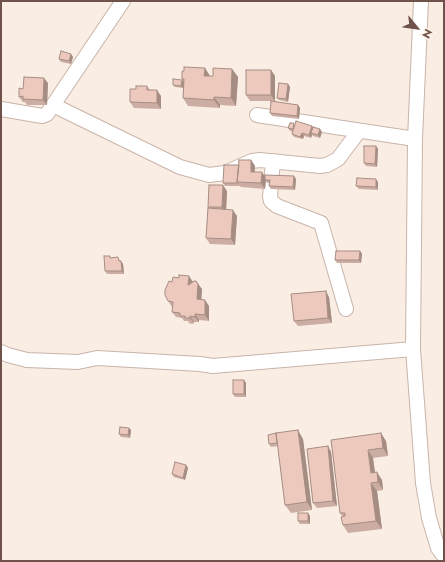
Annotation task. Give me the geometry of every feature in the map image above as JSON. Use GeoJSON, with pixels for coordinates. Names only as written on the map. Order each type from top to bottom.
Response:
{"type":"FeatureCollection","features":[{"type":"Feature","properties":{"kind":"street"},"geometry":{"type":"LineString","coordinates":[[1,109],[42,116],[47,114],[123,1]]}},
{"type":"Feature","properties":{"kind":"street"},"geometry":{"type":"LineString","coordinates":[[421,1],[416,139],[413,349],[423,483],[429,518],[442,550]]}},
{"type":"Feature","properties":{"kind":"street"},"geometry":{"type":"LineString","coordinates":[[53,105],[180,167],[200,173],[225,173],[252,161],[260,160],[320,166],[327,165],[338,159],[359,131]]}},
{"type":"Feature","properties":{"kind":"street"},"geometry":{"type":"LineString","coordinates":[[257,115],[416,139]]}},
{"type":"Feature","properties":{"kind":"street"},"geometry":{"type":"LineString","coordinates":[[273,161],[271,201],[277,206],[321,223],[346,309]]}},
{"type":"Feature","properties":{"kind":"street"},"geometry":{"type":"LineString","coordinates":[[1,352],[8,356],[27,360],[78,362],[97,358],[213,366],[413,349]]}},
{"type":"Feature","properties":{"kind":"building"},"geometry":{"type":"Polygon","coordinates":[[[61,51],[71,54],[69,61],[59,59],[61,51]]]}},
{"type":"Feature","properties":{"kind":"building"},"geometry":{"type":"Polygon","coordinates":[[[184,67],[205,68],[204,76],[213,76],[213,68],[232,69],[231,98],[214,97],[214,100],[183,98],[184,79],[182,79],[182,71],[184,71],[184,67]]]}},
{"type":"Feature","properties":{"kind":"building"},"geometry":{"type":"Polygon","coordinates":[[[246,70],[271,70],[271,95],[246,95],[246,70]]]}},
{"type":"Feature","properties":{"kind":"building"},"geometry":{"type":"Polygon","coordinates":[[[24,77],[44,78],[43,100],[23,99],[23,96],[19,97],[19,88],[23,89],[24,77]]]}},
{"type":"Feature","properties":{"kind":"building"},"geometry":{"type":"Polygon","coordinates":[[[173,79],[182,80],[181,86],[173,85],[173,79]]]}},
{"type":"Feature","properties":{"kind":"building"},"geometry":{"type":"Polygon","coordinates":[[[279,83],[288,84],[286,99],[277,98],[279,83]]]}},
{"type":"Feature","properties":{"kind":"building"},"geometry":{"type":"Polygon","coordinates":[[[136,86],[147,86],[147,90],[157,90],[157,103],[130,102],[130,89],[136,89],[136,86]]]}},
{"type":"Feature","properties":{"kind":"building"},"geometry":{"type":"Polygon","coordinates":[[[271,101],[298,105],[297,116],[270,113],[271,101]]]}},
{"type":"Feature","properties":{"kind":"building"},"geometry":{"type":"Polygon","coordinates":[[[296,121],[312,126],[309,135],[302,133],[300,137],[292,134],[296,121]]]}},
{"type":"Feature","properties":{"kind":"building"},"geometry":{"type":"Polygon","coordinates":[[[290,123],[294,123],[293,129],[288,128],[290,123]]]}},
{"type":"Feature","properties":{"kind":"building"},"geometry":{"type":"Polygon","coordinates":[[[313,127],[320,129],[318,135],[311,133],[313,127]]]}},
{"type":"Feature","properties":{"kind":"building"},"geometry":{"type":"Polygon","coordinates":[[[364,146],[376,146],[375,164],[364,163],[364,146]]]}},
{"type":"Feature","properties":{"kind":"building"},"geometry":{"type":"Polygon","coordinates":[[[239,160],[251,160],[251,172],[262,172],[261,183],[237,182],[239,160]]]}},
{"type":"Feature","properties":{"kind":"building"},"geometry":{"type":"Polygon","coordinates":[[[224,165],[239,165],[238,183],[223,183],[224,165]]]}},
{"type":"Feature","properties":{"kind":"building"},"geometry":{"type":"Polygon","coordinates":[[[265,175],[294,176],[293,187],[269,186],[270,180],[265,180],[265,175]]]}},
{"type":"Feature","properties":{"kind":"building"},"geometry":{"type":"Polygon","coordinates":[[[357,178],[376,179],[376,187],[356,186],[357,178]]]}},
{"type":"Feature","properties":{"kind":"building"},"geometry":{"type":"Polygon","coordinates":[[[209,185],[223,185],[222,207],[208,207],[209,185]]]}},
{"type":"Feature","properties":{"kind":"building"},"geometry":{"type":"Polygon","coordinates":[[[208,208],[233,210],[231,239],[206,238],[208,208]]]}},
{"type":"Feature","properties":{"kind":"building"},"geometry":{"type":"Polygon","coordinates":[[[336,251],[360,251],[359,260],[335,260],[336,251]]]}},
{"type":"Feature","properties":{"kind":"building"},"geometry":{"type":"Polygon","coordinates":[[[104,256],[110,256],[110,258],[118,257],[119,261],[121,261],[122,271],[105,271],[104,256]]]}},
{"type":"Feature","properties":{"kind":"building"},"geometry":{"type":"Polygon","coordinates":[[[179,275],[189,276],[188,285],[194,281],[198,284],[197,299],[205,300],[205,315],[195,314],[195,317],[190,316],[190,318],[185,318],[185,316],[180,316],[180,313],[172,312],[173,302],[168,301],[165,295],[165,290],[169,281],[172,282],[173,277],[179,278],[179,275]]]}},
{"type":"Feature","properties":{"kind":"building"},"geometry":{"type":"Polygon","coordinates":[[[326,291],[328,318],[294,321],[291,294],[326,291]]]}},
{"type":"Feature","properties":{"kind":"building"},"geometry":{"type":"Polygon","coordinates":[[[233,380],[244,380],[244,394],[233,394],[233,380]]]}},
{"type":"Feature","properties":{"kind":"building"},"geometry":{"type":"Polygon","coordinates":[[[120,427],[129,428],[128,435],[119,434],[120,427]]]}},
{"type":"Feature","properties":{"kind":"building"},"geometry":{"type":"Polygon","coordinates":[[[298,430],[307,502],[285,505],[276,433],[298,430]]]}},
{"type":"Feature","properties":{"kind":"building"},"geometry":{"type":"Polygon","coordinates":[[[276,433],[277,443],[269,444],[268,435],[276,433]]]}},
{"type":"Feature","properties":{"kind":"building"},"geometry":{"type":"Polygon","coordinates":[[[381,433],[383,448],[368,450],[371,473],[377,472],[378,482],[371,483],[376,521],[343,525],[341,517],[345,516],[345,513],[340,513],[331,440],[381,433]]]}},
{"type":"Feature","properties":{"kind":"building"},"geometry":{"type":"Polygon","coordinates":[[[328,446],[333,501],[313,503],[307,449],[328,446]]]}},
{"type":"Feature","properties":{"kind":"building"},"geometry":{"type":"Polygon","coordinates":[[[175,462],[186,465],[183,478],[172,474],[175,462]]]}},
{"type":"Feature","properties":{"kind":"building"},"geometry":{"type":"Polygon","coordinates":[[[298,513],[308,513],[308,521],[298,521],[298,513]]]}}]}
